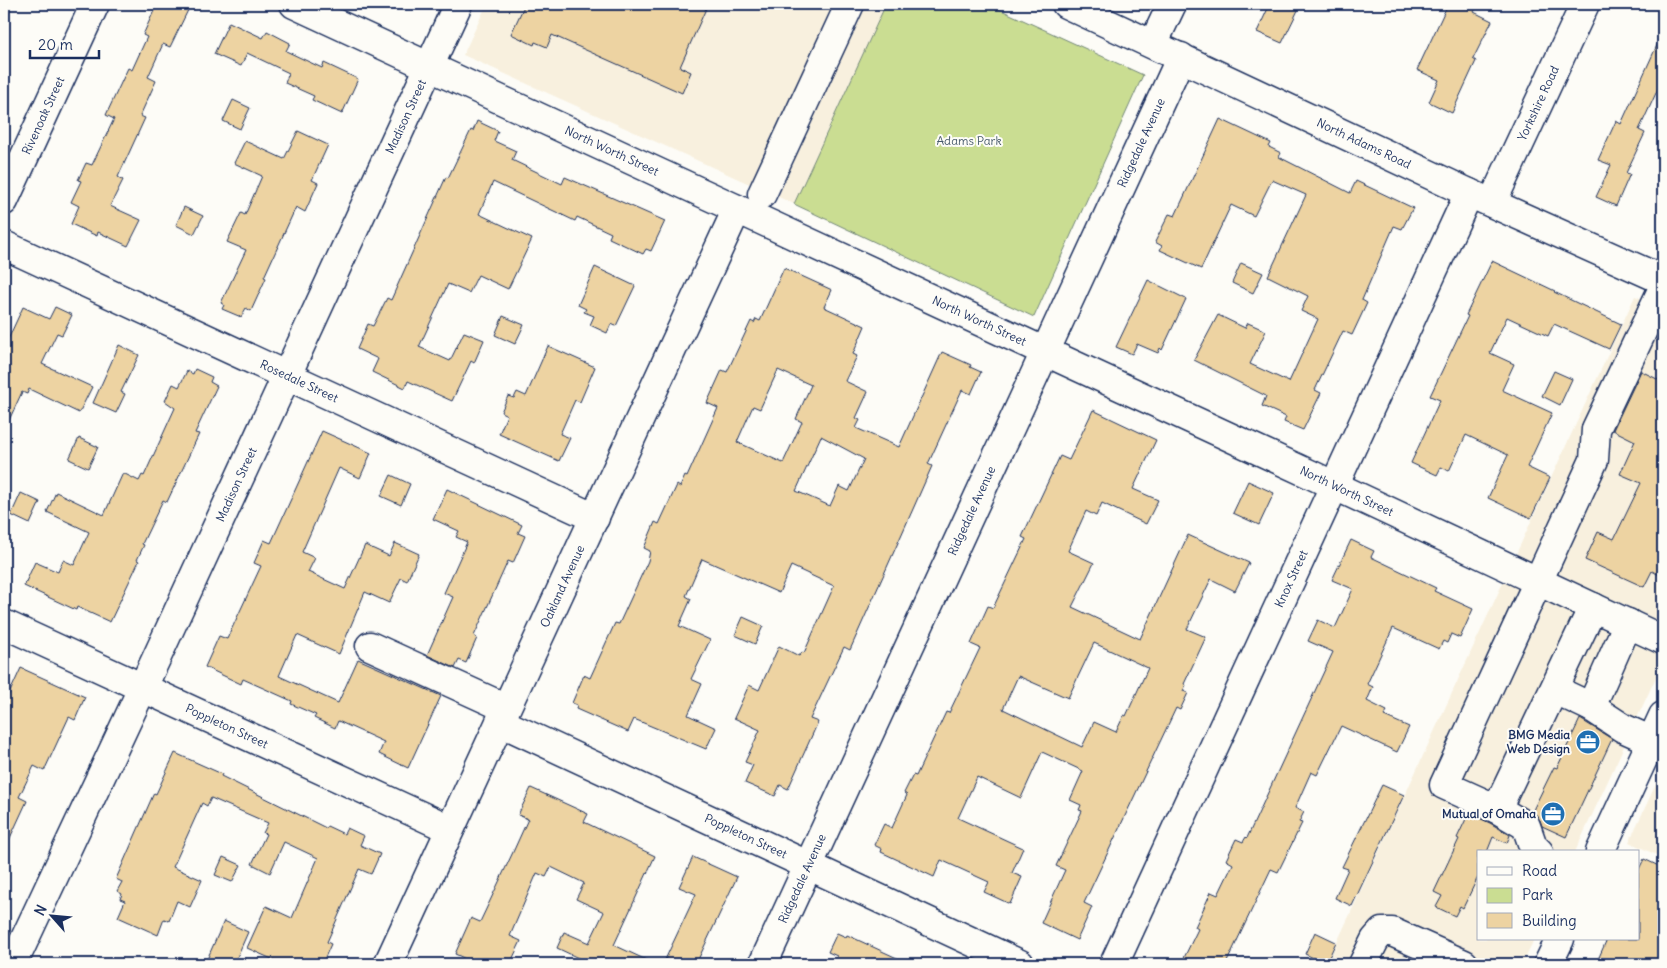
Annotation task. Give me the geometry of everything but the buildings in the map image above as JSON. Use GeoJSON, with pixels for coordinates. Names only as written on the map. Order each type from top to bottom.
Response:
{"type":"FeatureCollection","features":[{"type":"Feature","properties":{"kind":"street","name":"Rivenoak Street"},"geometry":{"type":"LineString","coordinates":[[4,201],[95,4]]}},
{"type":"Feature","properties":{"kind":"street","name":"North Worth Street"},"geometry":{"type":"LineString","coordinates":[[294,4],[1663,640]]}},
{"type":"Feature","properties":{"kind":"street","name":"Madison Street"},"geometry":{"type":"LineString","coordinates":[[13,964],[458,4]]}},
{"type":"Feature","properties":{"kind":"street"},"geometry":{"type":"LineString","coordinates":[[762,194],[850,4]]}},
{"type":"Feature","properties":{"kind":"street","name":"North Adams Road"},"geometry":{"type":"LineString","coordinates":[[1066,4],[1481,198],[1663,280]]}},
{"type":"Feature","properties":{"kind":"street"},"geometry":{"type":"LineString","coordinates":[[1152,44],[1172,4]]}},
{"type":"Feature","properties":{"kind":"street","name":"Yorkshire Road"},"geometry":{"type":"LineString","coordinates":[[1481,198],[1585,4]]}},
{"type":"Feature","properties":{"kind":"street","name":"Ridgedale Avenue"},"geometry":{"type":"LineString","coordinates":[[763,964],[1180,58]]}},
{"type":"Feature","properties":{"kind":"street","name":"Knox Street"},"geometry":{"type":"LineString","coordinates":[[1114,964],[1334,486],[1481,198]]}},
{"type":"Feature","properties":{"kind":"street","name":"Oakland Avenue"},"geometry":{"type":"LineString","coordinates":[[388,964],[737,209]]}},
{"type":"Feature","properties":{"kind":"street","name":"Rosedale Street"},"geometry":{"type":"LineString","coordinates":[[4,245],[287,374],[595,518]]}},
{"type":"Feature","properties":{"kind":"street"},"geometry":{"type":"LineString","coordinates":[[1537,850],[1533,846],[1526,826],[1497,809],[1444,785],[1594,460],[1596,429],[1653,337],[1663,288]]}},
{"type":"Feature","properties":{"kind":"street"},"geometry":{"type":"LineString","coordinates":[[1497,809],[1593,607]]}},
{"type":"Feature","properties":{"kind":"street"},"geometry":{"type":"LineString","coordinates":[[1591,707],[1628,623]]}},
{"type":"Feature","properties":{"kind":"street","name":"Poppleton Street"},"geometry":{"type":"LineString","coordinates":[[4,624],[450,829]]}},
{"type":"Feature","properties":{"kind":"street","name":"Poppleton Street"},"geometry":{"type":"LineString","coordinates":[[370,646],[503,715],[808,865],[1020,964]]}},
{"type":"Feature","properties":{"kind":"street"},"geometry":{"type":"LineString","coordinates":[[1555,690],[1591,707],[1623,728],[1652,741]]}},
{"type":"Feature","properties":{"kind":"street"},"geometry":{"type":"LineString","coordinates":[[1601,850],[1663,716]]}},
{"type":"Feature","properties":{"kind":"street"},"geometry":{"type":"LineString","coordinates":[[1363,964],[1375,940],[1382,932],[1392,932],[1464,964]]}},
{"type":"Feature","properties":{"kind":"street"},"geometry":{"type":"LineString","coordinates":[[1548,964],[1560,940]]}},
{"type":"Feature","properties":{"kind":"shaded area"},"geometry":{"type":"Polygon","coordinates":[[[487,4],[886,4],[794,204],[463,55],[487,4]]]}},
{"type":"Feature","properties":{"kind":"shaded area"},"geometry":{"type":"Polygon","coordinates":[[[1635,296],[1663,307],[1663,662],[1576,850],[1477,850],[1477,940],[1534,940],[1523,964],[1327,964],[1635,296]]]}},
{"type":"Feature","properties":{"kind":"shaded area"},"geometry":{"type":"Polygon","coordinates":[[[1663,769],[1663,858],[1629,842],[1663,769]]]}},
{"type":"Feature","properties":{"kind":"green space","name":"Adams Park"},"geometry":{"type":"Polygon","coordinates":[[[886,4],[988,4],[1143,75],[1034,317],[794,204],[886,4]]]}},
{"type":"Feature","properties":{"kind":"place","name":"BMG Media Web Design"},"geometry":{"type":"Point","coordinates":[1588,742]}},
{"type":"Feature","properties":{"kind":"place","name":"Mutual of Omaha"},"geometry":{"type":"Point","coordinates":[1553,814]}}]}
